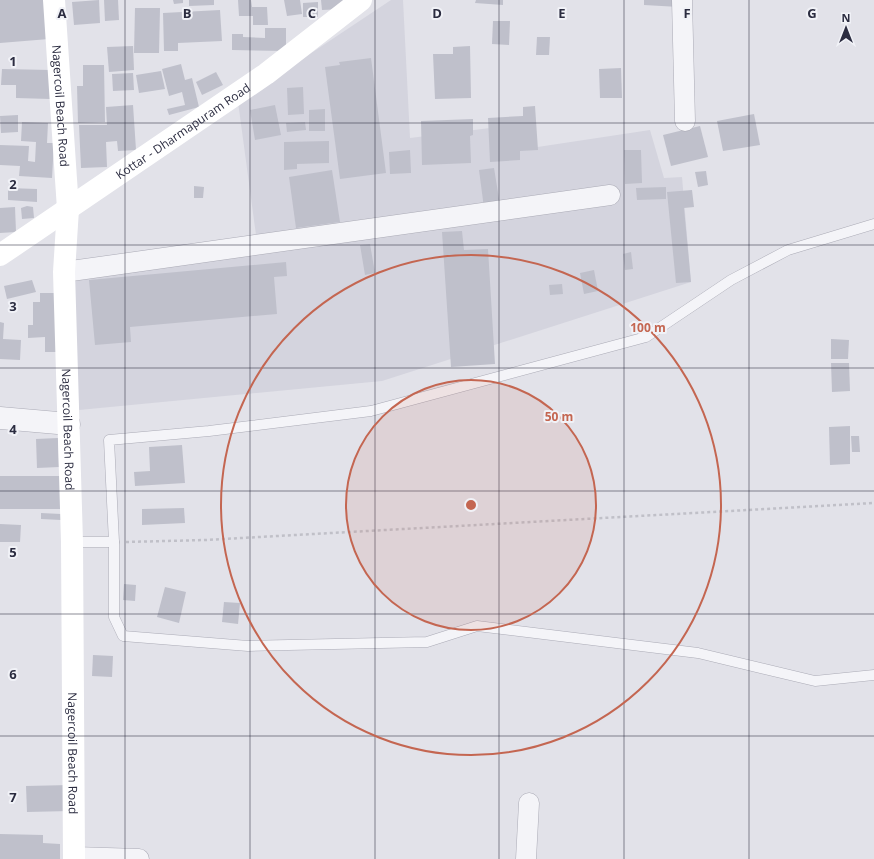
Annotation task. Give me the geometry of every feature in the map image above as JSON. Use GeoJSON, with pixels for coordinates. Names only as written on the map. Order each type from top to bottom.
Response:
{"type":"FeatureCollection","features":[{"type":"Feature","properties":{"kind":"main road","name":"Nagercoil Beach Road"},"geometry":{"type":"LineString","coordinates":[[54,0],[68,209],[64,272],[72,542],[74,858]]}},
{"type":"Feature","properties":{"kind":"main road","name":"Kottar - Dharmapuram Road"},"geometry":{"type":"LineString","coordinates":[[0,255],[266,74],[361,0]]}},
{"type":"Feature","properties":{"kind":"street"},"geometry":{"type":"LineString","coordinates":[[682,0],[685,121]]}},
{"type":"Feature","properties":{"kind":"street"},"geometry":{"type":"LineString","coordinates":[[64,272],[610,195]]}},
{"type":"Feature","properties":{"kind":"street"},"geometry":{"type":"LineString","coordinates":[[0,418],[69,424]]}},
{"type":"Feature","properties":{"kind":"street"},"geometry":{"type":"LineString","coordinates":[[526,859],[529,803]]}},
{"type":"Feature","properties":{"kind":"street"},"geometry":{"type":"LineString","coordinates":[[74,858],[139,859]]}},
{"type":"Feature","properties":{"kind":"lane"},"geometry":{"type":"LineString","coordinates":[[874,224],[788,250],[731,280],[646,337],[371,412],[209,431],[109,440],[114,542],[114,617],[123,636],[248,646],[427,642],[477,626],[698,653],[815,681],[874,676]]}},
{"type":"Feature","properties":{"kind":"lane"},"geometry":{"type":"LineString","coordinates":[[72,542],[114,542]]}},
{"type":"Feature","properties":{"kind":"path"},"geometry":{"type":"LineString","coordinates":[[114,542],[221,539],[874,503]]}},
{"type":"Feature","properties":{"kind":"shaded area"},"geometry":{"type":"Polygon","coordinates":[[[391,0],[403,0],[410,138],[529,123],[531,148],[650,130],[664,178],[682,177],[691,282],[382,381],[79,410],[68,262],[256,235],[238,102],[391,0]]]}},
{"type":"Feature","properties":{"kind":"building"},"geometry":{"type":"Polygon","coordinates":[[[0,0],[46,0],[49,39],[0,43],[0,0]]]}},
{"type":"Feature","properties":{"kind":"building"},"geometry":{"type":"Polygon","coordinates":[[[99,0],[100,23],[74,25],[72,2],[99,0]]]}},
{"type":"Feature","properties":{"kind":"building"},"geometry":{"type":"Polygon","coordinates":[[[104,0],[118,0],[119,20],[105,21],[104,0]]]}},
{"type":"Feature","properties":{"kind":"building"},"geometry":{"type":"Polygon","coordinates":[[[173,0],[183,0],[183,3],[174,4],[173,0]]]}},
{"type":"Feature","properties":{"kind":"building"},"geometry":{"type":"Polygon","coordinates":[[[189,0],[214,0],[214,5],[189,6],[189,0]]]}},
{"type":"Feature","properties":{"kind":"building"},"geometry":{"type":"Polygon","coordinates":[[[238,0],[251,0],[252,7],[267,7],[268,25],[253,25],[253,16],[239,16],[238,0]]]}},
{"type":"Feature","properties":{"kind":"building"},"geometry":{"type":"Polygon","coordinates":[[[284,0],[300,0],[302,14],[287,16],[284,0]]]}},
{"type":"Feature","properties":{"kind":"building"},"geometry":{"type":"Polygon","coordinates":[[[321,0],[344,0],[344,9],[322,10],[321,0]]]}},
{"type":"Feature","properties":{"kind":"building"},"geometry":{"type":"Polygon","coordinates":[[[476,0],[503,0],[503,5],[475,3],[476,0]]]}},
{"type":"Feature","properties":{"kind":"building"},"geometry":{"type":"Polygon","coordinates":[[[644,0],[679,0],[679,7],[644,5],[644,0]]]}},
{"type":"Feature","properties":{"kind":"building"},"geometry":{"type":"Polygon","coordinates":[[[318,2],[318,17],[303,17],[303,3],[318,2]]]}},
{"type":"Feature","properties":{"kind":"building"},"geometry":{"type":"Polygon","coordinates":[[[135,8],[160,8],[159,53],[134,53],[135,8]]]}},
{"type":"Feature","properties":{"kind":"building"},"geometry":{"type":"Polygon","coordinates":[[[220,10],[222,41],[178,43],[178,51],[164,51],[163,13],[220,10]]]}},
{"type":"Feature","properties":{"kind":"building"},"geometry":{"type":"Polygon","coordinates":[[[493,21],[510,21],[509,45],[492,44],[493,21]]]}},
{"type":"Feature","properties":{"kind":"building"},"geometry":{"type":"Polygon","coordinates":[[[265,28],[286,28],[286,51],[232,50],[232,34],[243,34],[243,37],[265,38],[265,28]]]}},
{"type":"Feature","properties":{"kind":"building"},"geometry":{"type":"Polygon","coordinates":[[[537,37],[550,37],[549,55],[536,55],[537,37]]]}},
{"type":"Feature","properties":{"kind":"building"},"geometry":{"type":"Polygon","coordinates":[[[133,46],[134,70],[109,72],[107,47],[133,46]]]}},
{"type":"Feature","properties":{"kind":"building"},"geometry":{"type":"Polygon","coordinates":[[[470,46],[471,98],[435,99],[433,54],[453,54],[453,47],[470,46]]]}},
{"type":"Feature","properties":{"kind":"building"},"geometry":{"type":"Polygon","coordinates":[[[371,58],[386,173],[340,179],[325,67],[340,65],[339,62],[371,58]]]}},
{"type":"Feature","properties":{"kind":"building"},"geometry":{"type":"Polygon","coordinates":[[[181,64],[185,80],[192,78],[199,107],[169,115],[167,109],[185,105],[182,92],[169,96],[162,69],[181,64]]]}},
{"type":"Feature","properties":{"kind":"building"},"geometry":{"type":"Polygon","coordinates":[[[83,65],[104,65],[105,122],[78,123],[77,86],[83,86],[83,65]]]}},
{"type":"Feature","properties":{"kind":"building"},"geometry":{"type":"Polygon","coordinates":[[[621,68],[622,98],[600,98],[599,69],[621,68]]]}},
{"type":"Feature","properties":{"kind":"building"},"geometry":{"type":"Polygon","coordinates":[[[2,69],[51,70],[50,99],[16,98],[16,85],[1,85],[2,69]]]}},
{"type":"Feature","properties":{"kind":"building"},"geometry":{"type":"Polygon","coordinates":[[[161,71],[165,89],[139,93],[136,75],[161,71]]]}},
{"type":"Feature","properties":{"kind":"building"},"geometry":{"type":"Polygon","coordinates":[[[216,72],[223,85],[202,95],[196,82],[216,72]]]}},
{"type":"Feature","properties":{"kind":"building"},"geometry":{"type":"Polygon","coordinates":[[[133,73],[134,90],[113,91],[112,74],[133,73]]]}},
{"type":"Feature","properties":{"kind":"building"},"geometry":{"type":"Polygon","coordinates":[[[303,87],[304,114],[288,115],[287,88],[303,87]]]}},
{"type":"Feature","properties":{"kind":"building"},"geometry":{"type":"Polygon","coordinates":[[[133,105],[136,150],[118,151],[117,141],[106,142],[107,167],[81,168],[79,125],[107,125],[106,107],[133,105]]]}},
{"type":"Feature","properties":{"kind":"building"},"geometry":{"type":"Polygon","coordinates":[[[275,105],[281,135],[255,140],[250,110],[275,105]]]}},
{"type":"Feature","properties":{"kind":"building"},"geometry":{"type":"Polygon","coordinates":[[[535,106],[538,150],[520,151],[520,160],[490,162],[488,118],[523,116],[523,107],[535,106]]]}},
{"type":"Feature","properties":{"kind":"building"},"geometry":{"type":"Polygon","coordinates":[[[325,109],[325,131],[309,131],[309,110],[325,109]]]}},
{"type":"Feature","properties":{"kind":"building"},"geometry":{"type":"Polygon","coordinates":[[[754,114],[760,145],[723,151],[717,121],[754,114]]]}},
{"type":"Feature","properties":{"kind":"building"},"geometry":{"type":"Polygon","coordinates":[[[18,115],[18,132],[1,133],[0,116],[18,115]]]}},
{"type":"Feature","properties":{"kind":"building"},"geometry":{"type":"Polygon","coordinates":[[[473,119],[473,135],[470,136],[471,163],[422,165],[421,121],[473,119]]]}},
{"type":"Feature","properties":{"kind":"building"},"geometry":{"type":"Polygon","coordinates":[[[22,122],[48,123],[47,143],[54,143],[52,178],[19,176],[20,166],[0,165],[0,145],[29,146],[28,161],[35,162],[36,142],[21,141],[22,122]]]}},
{"type":"Feature","properties":{"kind":"building"},"geometry":{"type":"Polygon","coordinates":[[[305,122],[306,130],[287,132],[286,123],[305,122]]]}},
{"type":"Feature","properties":{"kind":"building"},"geometry":{"type":"Polygon","coordinates":[[[700,126],[708,157],[671,166],[663,135],[700,126]]]}},
{"type":"Feature","properties":{"kind":"building"},"geometry":{"type":"Polygon","coordinates":[[[329,141],[329,163],[297,164],[297,169],[284,170],[284,142],[329,141]]]}},
{"type":"Feature","properties":{"kind":"building"},"geometry":{"type":"Polygon","coordinates":[[[410,150],[411,173],[390,174],[389,152],[410,150]]]}},
{"type":"Feature","properties":{"kind":"building"},"geometry":{"type":"Polygon","coordinates":[[[624,150],[641,150],[642,183],[625,184],[624,150]]]}},
{"type":"Feature","properties":{"kind":"building"},"geometry":{"type":"Polygon","coordinates":[[[494,168],[500,205],[484,208],[479,170],[494,168]]]}},
{"type":"Feature","properties":{"kind":"building"},"geometry":{"type":"Polygon","coordinates":[[[332,170],[340,222],[296,228],[289,177],[332,170]]]}},
{"type":"Feature","properties":{"kind":"building"},"geometry":{"type":"Polygon","coordinates":[[[706,171],[708,185],[698,187],[695,172],[706,171]]]}},
{"type":"Feature","properties":{"kind":"building"},"geometry":{"type":"Polygon","coordinates":[[[194,186],[204,187],[203,198],[194,198],[194,186]]]}},
{"type":"Feature","properties":{"kind":"building"},"geometry":{"type":"Polygon","coordinates":[[[666,187],[666,199],[637,200],[636,188],[666,187]]]}},
{"type":"Feature","properties":{"kind":"building"},"geometry":{"type":"Polygon","coordinates":[[[8,188],[37,189],[37,202],[8,200],[8,188]]]}},
{"type":"Feature","properties":{"kind":"building"},"geometry":{"type":"Polygon","coordinates":[[[692,190],[694,207],[684,208],[691,282],[676,283],[667,192],[692,190]]]}},
{"type":"Feature","properties":{"kind":"building"},"geometry":{"type":"Polygon","coordinates":[[[27,206],[33,207],[34,218],[22,219],[21,208],[27,206]]]}},
{"type":"Feature","properties":{"kind":"building"},"geometry":{"type":"Polygon","coordinates":[[[15,207],[16,232],[0,233],[0,208],[15,207]]]}},
{"type":"Feature","properties":{"kind":"building"},"geometry":{"type":"Polygon","coordinates":[[[462,231],[464,250],[488,249],[495,364],[451,367],[442,232],[462,231]]]}},
{"type":"Feature","properties":{"kind":"building"},"geometry":{"type":"Polygon","coordinates":[[[370,244],[375,273],[365,275],[360,245],[370,244]]]}},
{"type":"Feature","properties":{"kind":"building"},"geometry":{"type":"Polygon","coordinates":[[[631,252],[633,269],[625,270],[623,254],[631,252]]]}},
{"type":"Feature","properties":{"kind":"building"},"geometry":{"type":"Polygon","coordinates":[[[286,262],[287,276],[274,277],[277,314],[130,327],[131,342],[95,345],[89,280],[286,262]]]}},
{"type":"Feature","properties":{"kind":"building"},"geometry":{"type":"Polygon","coordinates":[[[594,270],[598,291],[584,294],[580,273],[594,270]]]}},
{"type":"Feature","properties":{"kind":"building"},"geometry":{"type":"Polygon","coordinates":[[[32,280],[36,292],[7,299],[4,286],[32,280]]]}},
{"type":"Feature","properties":{"kind":"building"},"geometry":{"type":"Polygon","coordinates":[[[562,284],[563,294],[550,295],[549,285],[562,284]]]}},
{"type":"Feature","properties":{"kind":"building"},"geometry":{"type":"Polygon","coordinates":[[[40,293],[57,293],[60,352],[45,352],[45,337],[28,338],[28,325],[33,325],[33,302],[40,302],[40,293]]]}},
{"type":"Feature","properties":{"kind":"building"},"geometry":{"type":"Polygon","coordinates":[[[0,322],[4,323],[3,339],[21,340],[20,360],[0,359],[0,322]]]}},
{"type":"Feature","properties":{"kind":"building"},"geometry":{"type":"Polygon","coordinates":[[[831,339],[849,340],[848,359],[831,359],[831,339]]]}},
{"type":"Feature","properties":{"kind":"building"},"geometry":{"type":"Polygon","coordinates":[[[831,363],[849,363],[850,391],[832,392],[831,363]]]}},
{"type":"Feature","properties":{"kind":"building"},"geometry":{"type":"Polygon","coordinates":[[[850,426],[850,464],[830,465],[829,427],[850,426]]]}},
{"type":"Feature","properties":{"kind":"building"},"geometry":{"type":"Polygon","coordinates":[[[851,436],[859,436],[860,452],[852,452],[851,436]]]}},
{"type":"Feature","properties":{"kind":"building"},"geometry":{"type":"Polygon","coordinates":[[[58,438],[59,467],[37,468],[36,439],[58,438]]]}},
{"type":"Feature","properties":{"kind":"building"},"geometry":{"type":"Polygon","coordinates":[[[182,445],[185,483],[135,486],[134,472],[150,471],[149,447],[182,445]]]}},
{"type":"Feature","properties":{"kind":"building"},"geometry":{"type":"Polygon","coordinates":[[[0,476],[63,476],[63,509],[0,509],[0,476]]]}},
{"type":"Feature","properties":{"kind":"building"},"geometry":{"type":"Polygon","coordinates":[[[184,508],[185,523],[142,525],[142,509],[184,508]]]}},
{"type":"Feature","properties":{"kind":"building"},"geometry":{"type":"Polygon","coordinates":[[[41,513],[61,514],[61,520],[41,519],[41,513]]]}},
{"type":"Feature","properties":{"kind":"building"},"geometry":{"type":"Polygon","coordinates":[[[0,524],[21,525],[20,542],[0,542],[0,524]]]}},
{"type":"Feature","properties":{"kind":"building"},"geometry":{"type":"Polygon","coordinates":[[[124,584],[136,585],[135,601],[123,600],[124,584]]]}},
{"type":"Feature","properties":{"kind":"building"},"geometry":{"type":"Polygon","coordinates":[[[165,587],[186,592],[179,623],[157,617],[165,587]]]}},
{"type":"Feature","properties":{"kind":"building"},"geometry":{"type":"Polygon","coordinates":[[[224,602],[240,603],[238,624],[222,622],[224,602]]]}},
{"type":"Feature","properties":{"kind":"building"},"geometry":{"type":"Polygon","coordinates":[[[93,655],[113,656],[112,677],[92,676],[93,655]]]}},
{"type":"Feature","properties":{"kind":"building"},"geometry":{"type":"Polygon","coordinates":[[[70,785],[70,811],[27,812],[26,786],[70,785]]]}},
{"type":"Feature","properties":{"kind":"building"},"geometry":{"type":"Polygon","coordinates":[[[0,834],[43,835],[43,843],[60,844],[60,859],[0,859],[0,834]]]}}]}
